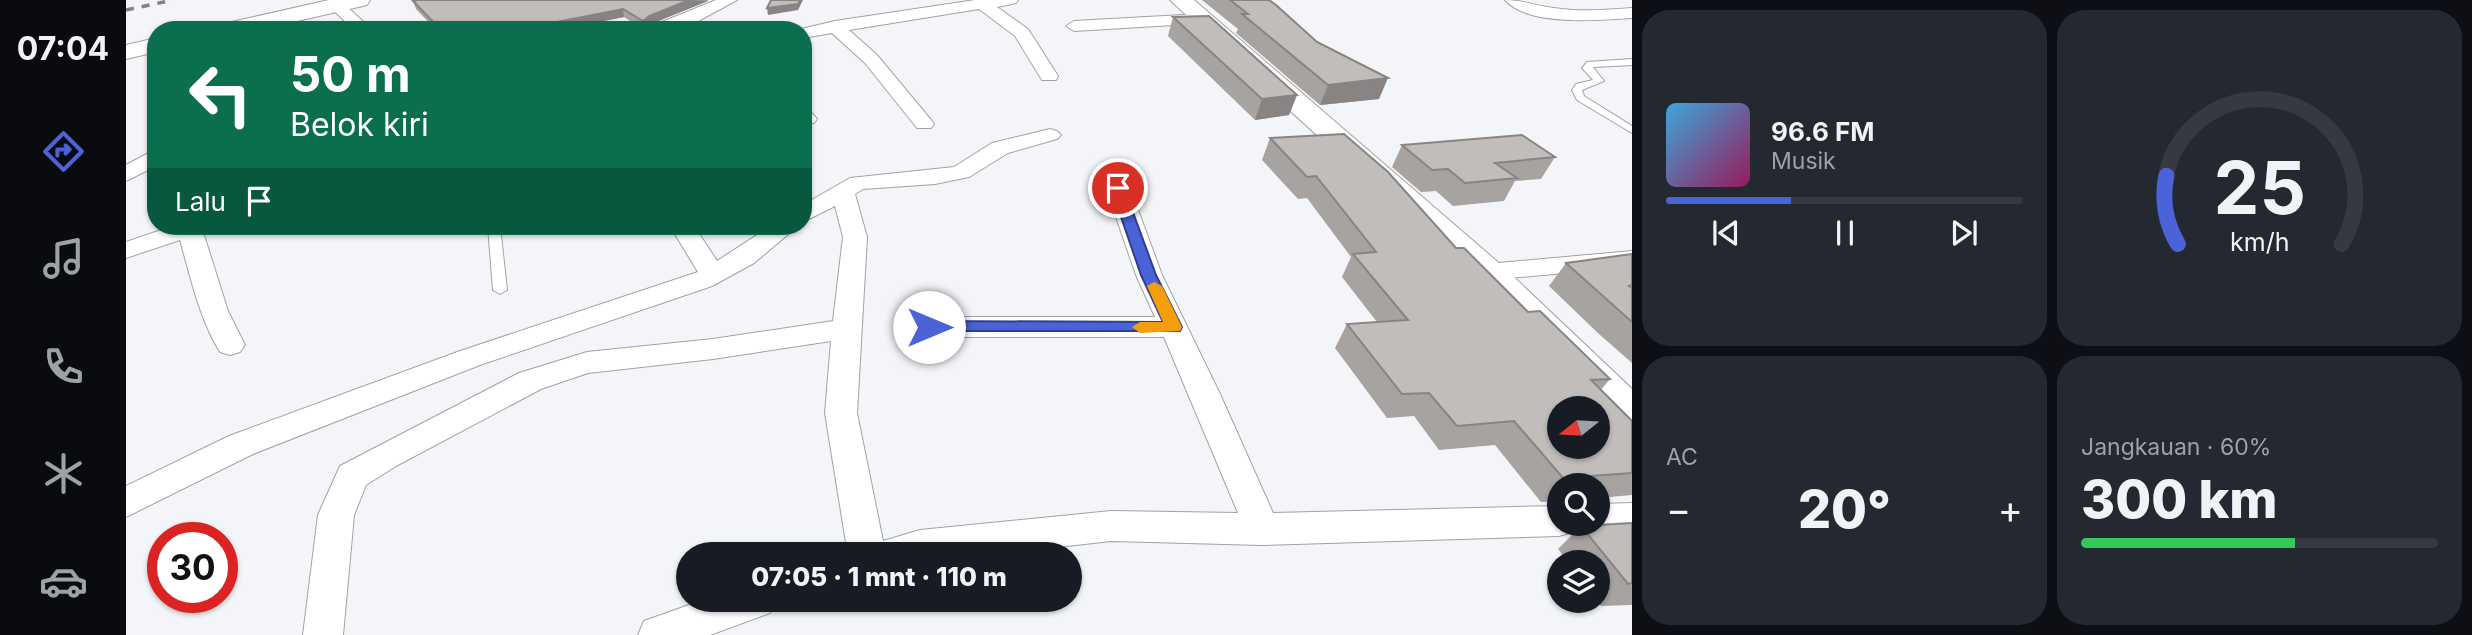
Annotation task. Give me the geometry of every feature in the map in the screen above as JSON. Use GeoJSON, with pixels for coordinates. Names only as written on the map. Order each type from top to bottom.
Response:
{"type":"FeatureCollection","features":[{"type":"Feature","properties":{"kind":"main road"},"geometry":{"type":"LineString","coordinates":[[266,21],[359,0]]}},
{"type":"Feature","properties":{"kind":"main road"},"geometry":{"type":"LineString","coordinates":[[1191,9],[1487,272],[1632,415]]}},
{"type":"Feature","properties":{"kind":"main road"},"geometry":{"type":"LineString","coordinates":[[126,52],[147,47]]}},
{"type":"Feature","properties":{"kind":"street"},"geometry":{"type":"LineString","coordinates":[[685,21],[729,0]]}},
{"type":"Feature","properties":{"kind":"street"},"geometry":{"type":"LineString","coordinates":[[902,0],[915,13]]}},
{"type":"Feature","properties":{"kind":"street"},"geometry":{"type":"LineString","coordinates":[[812,31],[1010,0]]}},
{"type":"Feature","properties":{"kind":"street"},"geometry":{"type":"LineString","coordinates":[[1513,0],[1546,11],[1598,15],[1632,13]]}},
{"type":"Feature","properties":{"kind":"street"},"geometry":{"type":"LineString","coordinates":[[983,4],[1022,33],[1049,76]]}},
{"type":"Feature","properties":{"kind":"street"},"geometry":{"type":"LineString","coordinates":[[336,5],[354,21]]}},
{"type":"Feature","properties":{"kind":"street"},"geometry":{"type":"LineString","coordinates":[[1074,26],[1191,9]]}},
{"type":"Feature","properties":{"kind":"street"},"geometry":{"type":"LineString","coordinates":[[835,26],[871,59],[924,124]]}},
{"type":"Feature","properties":{"kind":"street"},"geometry":{"type":"LineString","coordinates":[[812,210],[858,183],[935,177],[961,172],[1000,148],[1050,135]]}},
{"type":"Feature","properties":{"kind":"street"},"geometry":{"type":"LineString","coordinates":[[126,174],[147,161]]}},
{"type":"Feature","properties":{"kind":"street"},"geometry":{"type":"LineString","coordinates":[[1118,188],[1149,275],[1262,529]]}},
{"type":"Feature","properties":{"kind":"street"},"geometry":{"type":"LineString","coordinates":[[843,191],[855,237],[841,413],[865,542]]}},
{"type":"Feature","properties":{"kind":"street"},"geometry":{"type":"LineString","coordinates":[[126,250],[170,235]]}},
{"type":"Feature","properties":{"kind":"street"},"geometry":{"type":"LineString","coordinates":[[195,235],[214,311],[230,345]]}},
{"type":"Feature","properties":{"kind":"street"},"geometry":{"type":"LineString","coordinates":[[688,235],[713,275]]}},
{"type":"Feature","properties":{"kind":"street"},"geometry":{"type":"LineString","coordinates":[[126,502],[241,445],[470,358],[713,275],[745,257],[774,235]]}},
{"type":"Feature","properties":{"kind":"street"},"geometry":{"type":"LineString","coordinates":[[1487,272],[1632,259]]}},
{"type":"Feature","properties":{"kind":"street"},"geometry":{"type":"LineString","coordinates":[[929,327],[1174,327]]}},
{"type":"Feature","properties":{"kind":"street"},"geometry":{"type":"LineString","coordinates":[[323,635],[336,515],[352,476],[384,457],[530,381],[587,363],[713,349],[846,329]]}},
{"type":"Feature","properties":{"kind":"street"},"geometry":{"type":"LineString","coordinates":[[1610,519],[1632,518]]}},
{"type":"Feature","properties":{"kind":"street"},"geometry":{"type":"LineString","coordinates":[[958,542],[1111,526],[1262,529],[1547,521]]}},
{"type":"Feature","properties":{"kind":"street"},"geometry":{"type":"LineString","coordinates":[[658,635],[722,612]]}},
{"type":"Feature","properties":{"kind":"lane"},"geometry":{"type":"LineString","coordinates":[[1632,62],[1590,64],[1587,68],[1599,81],[1579,86],[1577,90],[1580,98],[1632,130]]}},
{"type":"Feature","properties":{"kind":"lane"},"geometry":{"type":"LineString","coordinates":[[495,235],[500,290]]}},
{"type":"Feature","properties":{"kind":"building"},"geometry":{"type":"Polygon","coordinates":[[[689,0],[643,21],[623,9],[562,21],[432,21],[413,1],[689,0]]]}},
{"type":"Feature","properties":{"kind":"building"},"geometry":{"type":"Polygon","coordinates":[[[771,0],[800,0],[798,4],[767,8],[771,0]]]}},
{"type":"Feature","properties":{"kind":"building"},"geometry":{"type":"Polygon","coordinates":[[[1230,0],[1269,0],[1317,42],[1388,78],[1328,85],[1242,14],[1248,14],[1230,0]]]}},
{"type":"Feature","properties":{"kind":"building"},"geometry":{"type":"Polygon","coordinates":[[[1209,16],[1297,95],[1262,99],[1173,17],[1209,16]]]}},
{"type":"Feature","properties":{"kind":"building"},"geometry":{"type":"Polygon","coordinates":[[[1344,134],[1388,172],[1456,248],[1464,248],[1528,312],[1540,311],[1610,379],[1591,380],[1607,396],[1547,396],[1547,459],[1610,459],[1610,399],[1632,421],[1632,473],[1559,473],[1514,421],[1457,426],[1429,393],[1402,394],[1347,324],[1408,320],[1353,254],[1376,252],[1316,176],[1307,177],[1270,138],[1344,134]]]}},
{"type":"Feature","properties":{"kind":"building"},"geometry":{"type":"Polygon","coordinates":[[[1522,135],[1555,157],[1495,163],[1517,178],[1465,183],[1448,169],[1432,170],[1402,145],[1522,135]]]}},
{"type":"Feature","properties":{"kind":"building"},"geometry":{"type":"Polygon","coordinates":[[[1632,254],[1632,285],[1629,286],[1632,288],[1632,322],[1566,263],[1632,254]]]}},
{"type":"Feature","properties":{"kind":"building"},"geometry":{"type":"Polygon","coordinates":[[[1632,523],[1632,583],[1628,584],[1610,562],[1610,550],[1600,550],[1589,536],[1610,536],[1610,524],[1632,523]]]}},
{"type":"Feature","properties":{"kind":"railway"},"geometry":{"type":"LineString","coordinates":[[126,10],[173,0]]}},
{"type":"Feature","properties":{"kind":"slow traffic"},"geometry":{"type":"LineString","coordinates":[[1140,327],[1174,327],[1154,286]]}},
{"type":"Feature","properties":{"kind":"route"},"geometry":{"type":"LineString","coordinates":[[929,327],[1174,327],[1149,275],[1118,188]]}}]}
